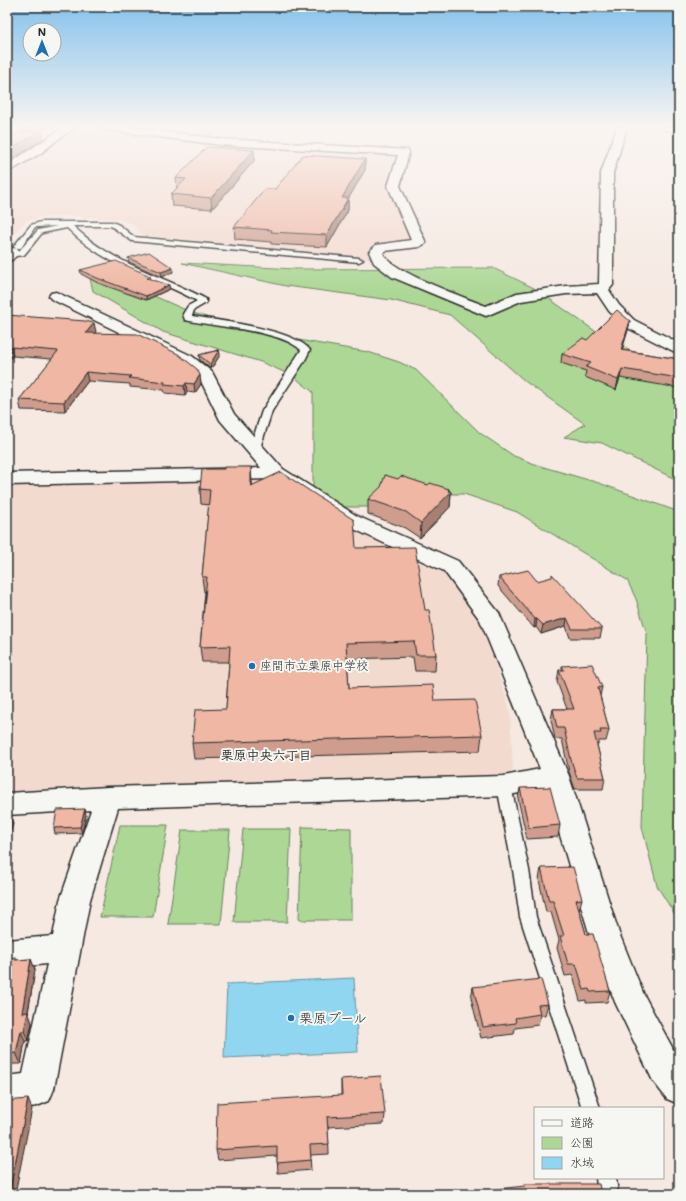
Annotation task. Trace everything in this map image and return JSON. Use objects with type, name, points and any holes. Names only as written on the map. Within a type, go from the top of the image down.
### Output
[{"type":"street","points":[[395,183],[394,186],[419,243],[381,248],[376,252],[379,260],[397,274],[486,312],[517,297],[566,290],[601,289],[606,285],[607,183]]},
{"type":"street","points":[[359,260],[379,260]]},
{"type":"street","points":[[601,289],[614,308],[629,323],[661,341],[679,349]]},
{"type":"street","points":[[56,296],[186,359],[206,375],[226,416],[276,473],[350,520],[451,566],[491,618],[556,776],[604,933],[628,995],[666,1069],[679,1087]]},
{"type":"street","points":[[7,479],[276,473]]},
{"type":"street","points":[[7,804],[108,798],[504,786],[556,776]]},
{"type":"street","points":[[7,1093],[37,1089],[76,900],[108,798]]},
{"type":"street","points":[[7,954],[65,949]]},
{"type":"lane","points":[[10,255],[33,226],[41,224],[112,224],[117,226],[132,239],[359,260]]},
{"type":"lane","points":[[10,255],[21,253],[40,231],[69,226],[86,243],[120,264],[171,284],[203,301],[186,314],[188,318],[259,331],[301,343],[306,350],[300,362],[267,411],[255,448]]},
{"type":"lane","points":[[504,786],[521,870],[528,917],[591,1107]]},
{"type":"lane","points":[[606,1179],[608,1194]]},
{"type":"shaded area","points":[[7,183],[392,183],[391,187],[395,203],[413,239],[408,242],[369,246],[374,257],[364,259],[142,235],[133,224],[117,219],[72,216],[38,218],[26,221],[13,234],[7,235]]},
{"type":"shaded area","name":"座間市立栗原中学校","points":[[273,479],[344,525],[445,571],[482,623],[510,710],[513,770],[506,777],[7,793],[7,485]]},
{"type":"green space","points":[[182,263],[295,269],[493,268],[534,288],[595,331],[679,377],[679,481],[602,443],[564,437],[585,424],[526,382],[450,315],[391,300],[286,286]]},
{"type":"green space","points":[[89,274],[129,285],[188,311],[246,331],[368,352],[399,362],[416,370],[480,433],[514,456],[540,466],[599,483],[679,512],[679,921],[657,886],[642,827],[647,634],[636,599],[627,580],[517,512],[464,494],[418,494],[394,507],[345,507],[313,494],[313,392],[293,376],[261,362],[163,332],[93,291]]},
{"type":"green space","points":[[120,825],[168,825],[153,917],[100,917]]},
{"type":"green space","points":[[302,827],[351,828],[351,920],[299,920]]},
{"type":"green space","points":[[243,829],[291,829],[287,922],[234,922]]},
{"type":"green space","points":[[182,830],[230,830],[221,924],[168,924]]},
{"type":"water","name":"栗原プール","points":[[354,978],[358,1052],[224,1058],[227,984]]},
{"type":"building","points":[[182,183],[224,183],[211,198],[171,194]]},
{"type":"building","points":[[280,183],[351,183],[342,198],[348,198],[327,235],[271,232],[272,230],[234,227],[265,189],[275,189]]},
{"type":"building","points":[[149,252],[173,268],[161,272],[128,258]]},
{"type":"building","points":[[116,261],[150,276],[147,278],[169,285],[146,296],[97,278],[80,270]]},
{"type":"building","points":[[617,310],[630,321],[621,350],[679,359],[679,378],[622,369],[618,380],[586,367],[591,363],[562,354],[583,338],[587,340]]},
{"type":"building","points":[[7,315],[94,323],[86,333],[137,334],[178,354],[197,369],[200,375],[194,384],[186,383],[184,386],[164,384],[165,382],[129,378],[131,376],[86,372],[64,402],[19,400],[58,351],[11,347],[7,351]]},
{"type":"building","points":[[219,350],[210,364],[199,355]]},
{"type":"building","points":[[224,467],[251,467],[251,486],[281,472],[354,520],[356,548],[415,547],[425,610],[429,610],[436,655],[416,655],[414,641],[346,643],[349,688],[433,685],[435,701],[475,700],[482,735],[192,743],[195,710],[226,709],[230,646],[200,647],[207,577],[202,577],[210,490],[200,489],[202,469],[224,469]]},
{"type":"building","points":[[385,475],[398,479],[401,476],[428,485],[430,483],[449,489],[448,491],[451,492],[421,523],[406,512],[368,499],[381,487]]},
{"type":"building","points":[[528,570],[537,581],[552,577],[552,574],[602,629],[572,629],[567,618],[543,625],[535,619],[499,577]]},
{"type":"building","points":[[592,664],[602,687],[598,688],[609,730],[600,730],[601,733],[594,733],[605,778],[577,778],[571,760],[564,728],[557,728],[553,709],[574,709],[559,670],[564,670],[562,666]]},
{"type":"building","points":[[550,787],[560,825],[529,828],[520,788]]},
{"type":"building","points":[[85,809],[80,827],[54,828],[57,810]]},
{"type":"building","points":[[573,867],[582,899],[576,900],[586,934],[593,934],[610,991],[590,992],[589,989],[584,990],[576,964],[568,964],[560,936],[564,936],[553,901],[549,901],[541,868]]},
{"type":"building","points":[[16,957],[15,960],[31,959],[22,1013],[28,1012],[24,1031],[21,1031],[16,1053],[8,1054],[7,1056],[7,958]]},
{"type":"building","points":[[541,979],[548,1004],[538,1005],[540,1014],[515,1018],[516,1023],[483,1027],[473,987]]},
{"type":"building","points":[[381,1076],[385,1114],[327,1117],[329,1144],[310,1145],[311,1160],[277,1163],[277,1146],[216,1150],[217,1103],[342,1095],[341,1079]]},
{"type":"building","points":[[28,1099],[9,1194],[7,1194],[7,1101]]},
{"type":"building","points":[[524,1184],[599,1184],[601,1194],[450,1194],[525,1186]]},
{"type":"place","name":"座間市立栗原中学校","points":[[252,666]]},
{"type":"place","name":"栗原プール","points":[[291,1018]]},
{"type":"district","name":"栗原中央六丁目","points":[[266,755]]}]
